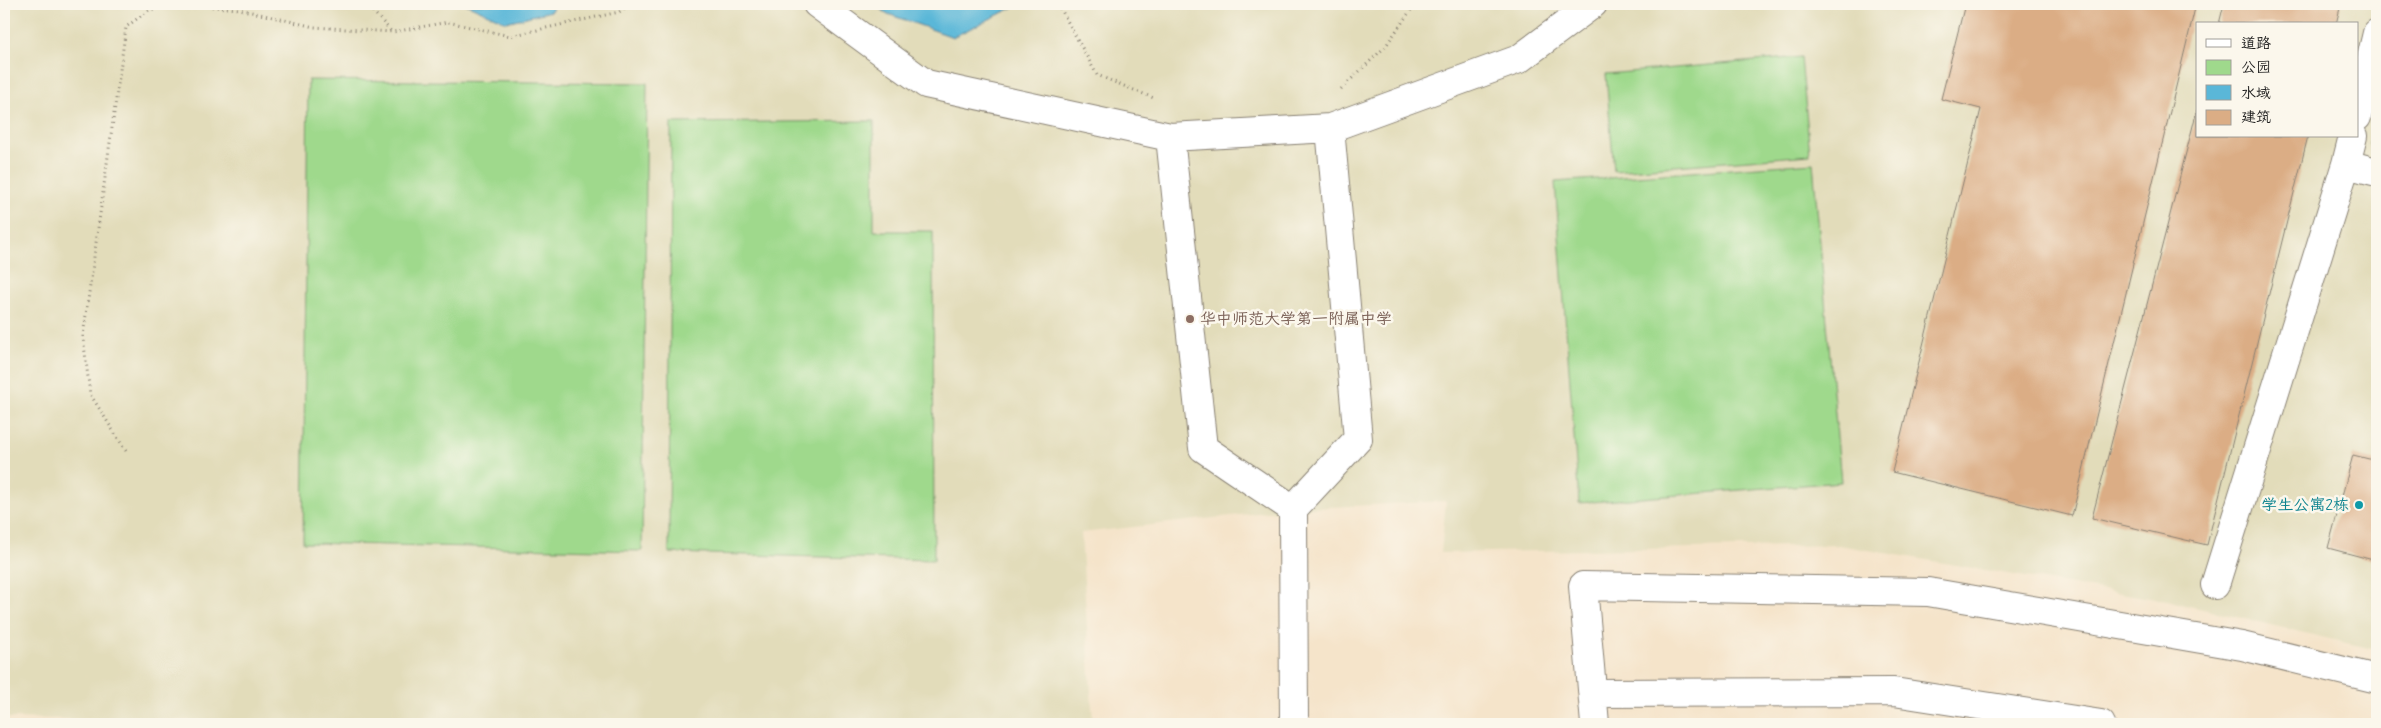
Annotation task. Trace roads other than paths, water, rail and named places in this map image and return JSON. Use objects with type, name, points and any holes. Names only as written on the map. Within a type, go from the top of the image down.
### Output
[{"type":"street","points":[[817,4],[926,84],[1170,136],[1330,128],[1519,58],[1593,4]]},
{"type":"street","points":[[2358,113],[2377,33]]},
{"type":"street","points":[[1294,724],[1293,509],[1358,438],[1330,128]]},
{"type":"street","points":[[1170,136],[1203,448],[1293,509]]},
{"type":"street","points":[[2215,584],[2352,138]]},
{"type":"street","points":[[2346,164],[2377,172]]},
{"type":"street","points":[[1595,724],[1583,586],[1928,592],[2242,646],[2377,679]]},
{"type":"street","points":[[1593,693],[1894,692],[2101,724]]},
{"type":"water","points":[[466,4],[554,4],[551,11],[506,22]]},
{"type":"water","points":[[872,4],[1020,4],[953,37],[888,14]]},
{"type":"place","name":"华中师范大学第一附属中学","points":[[1190,319]]},
{"type":"place","name":"学生公寓2栋","points":[[2359,505]]}]
